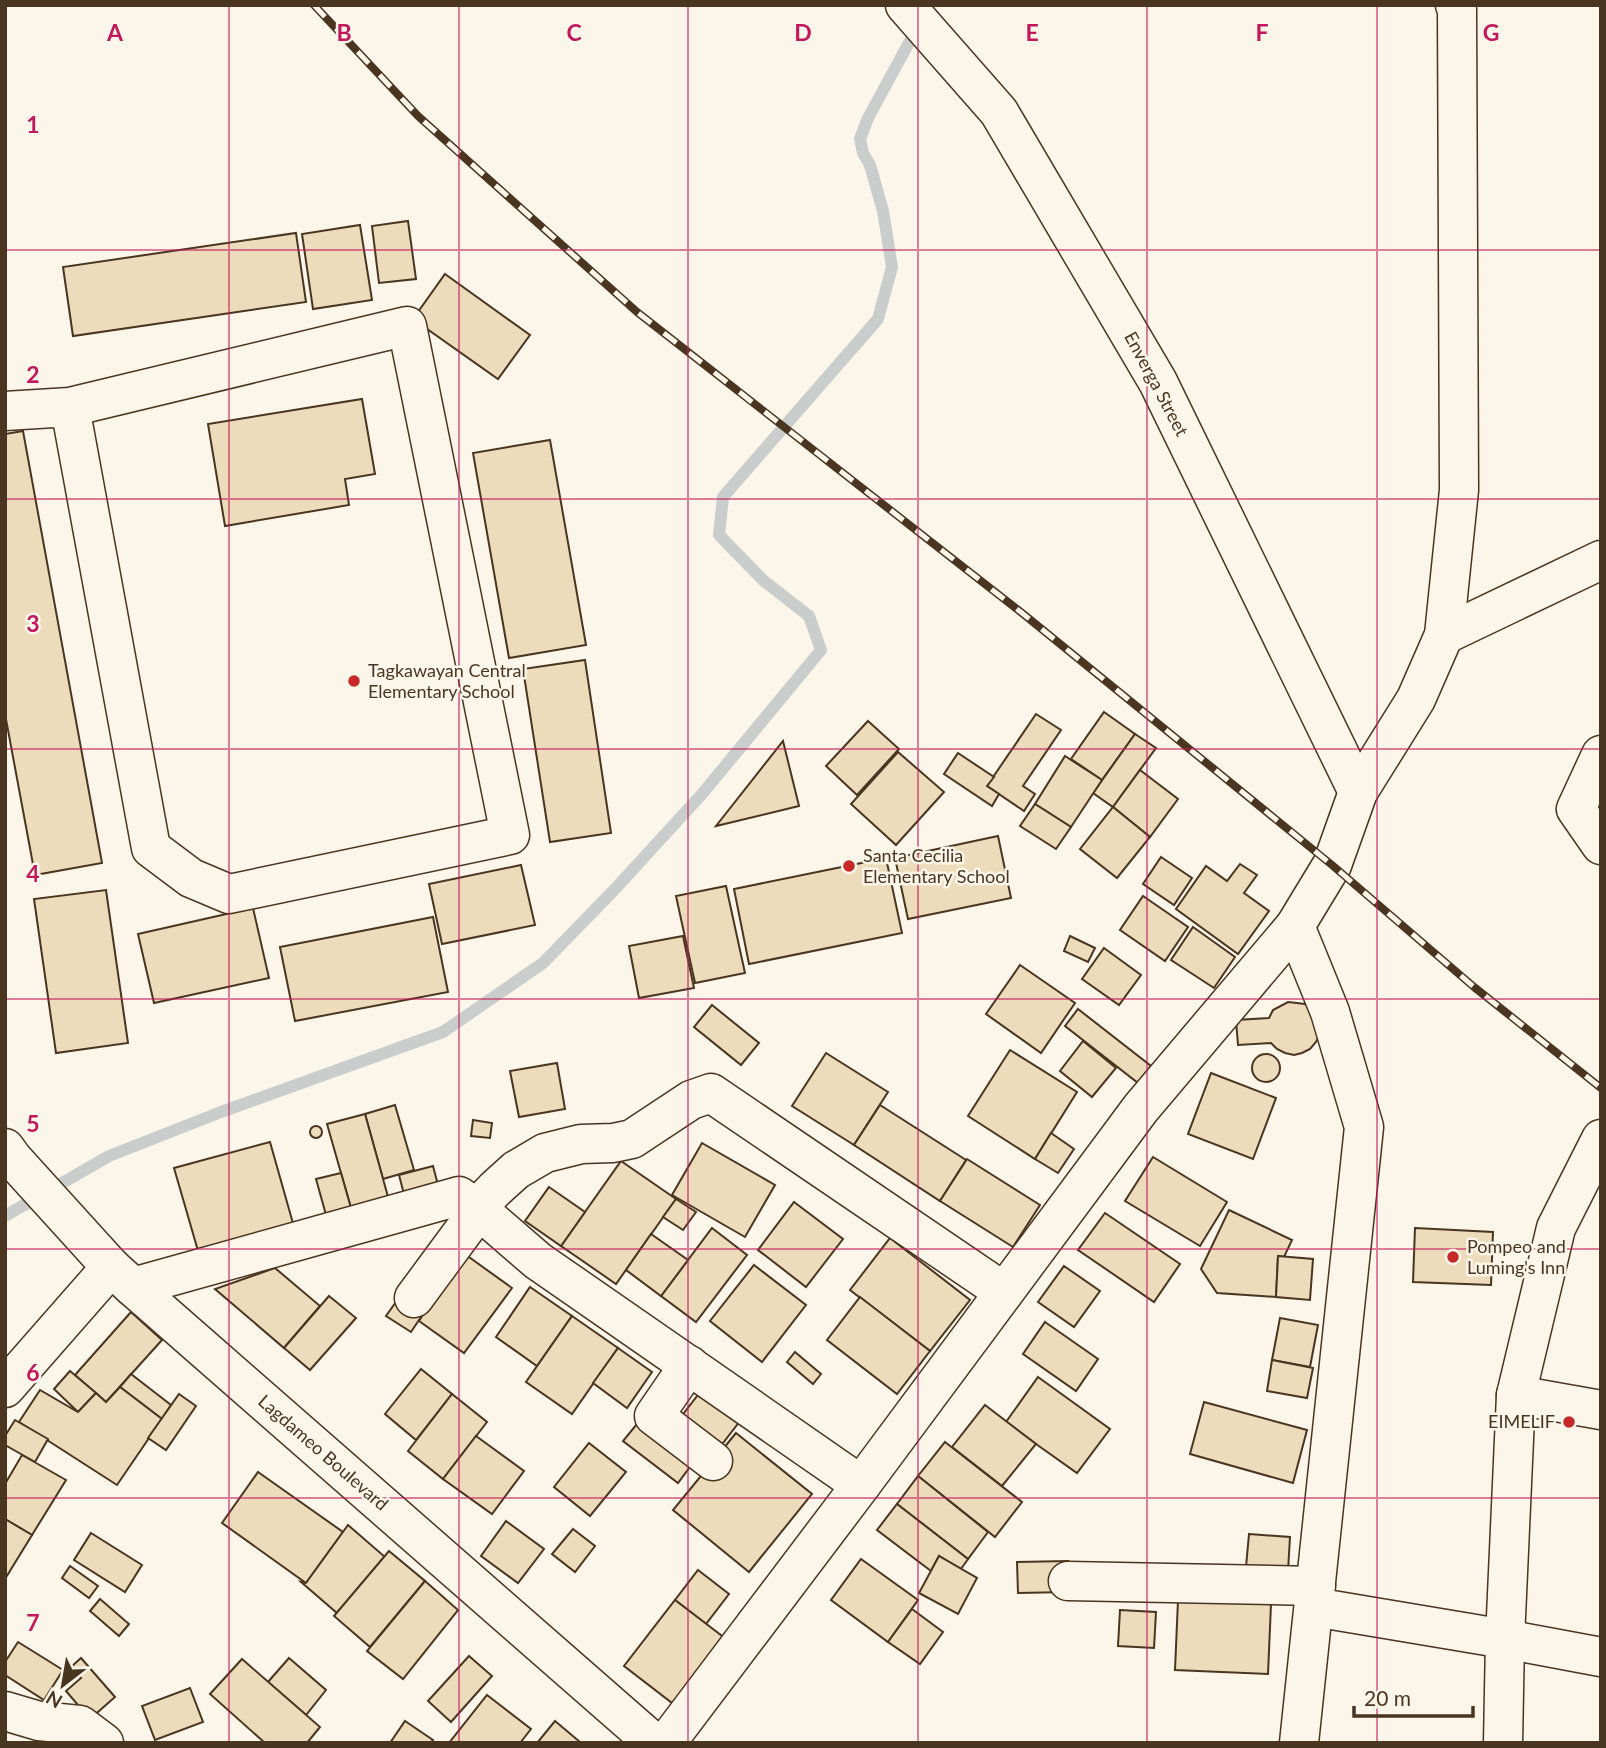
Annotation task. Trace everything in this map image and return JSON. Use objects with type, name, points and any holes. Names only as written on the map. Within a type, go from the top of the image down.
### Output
[{"type":"street","name":"Enverga Street","points":[[905,5],[999,112],[1158,382],[1358,792]]},
{"type":"street","points":[[666,1743],[1140,1108],[1295,926],[1332,865],[1358,792],[1416,699],[1444,635],[1459,489],[1455,5]]},
{"type":"street","points":[[5,411],[70,407],[407,326],[510,835],[229,894],[191,878],[151,848],[70,407]]},
{"type":"street","points":[[1444,635],[1600,562]]},
{"type":"street","points":[[1601,755],[1576,809],[1601,845]]},
{"type":"street","points":[[1295,926],[1330,1012],[1364,1127],[1299,1743]]},
{"type":"street","points":[[414,1298],[477,1209],[516,1170],[545,1153],[581,1144],[613,1143],[632,1139],[691,1100],[711,1093],[1004,1292]]},
{"type":"street","points":[[1503,1743],[1516,1395],[1556,1228],[1601,1139]]},
{"type":"street","name":"Lagdameo Boulevard","points":[[9,1154],[111,1265],[654,1743]]},
{"type":"street","points":[[5,1388],[111,1265],[459,1196],[538,1261],[861,1485]]},
{"type":"street","points":[[689,1365],[654,1416],[713,1461]]},
{"type":"street","points":[[1516,1395],[1601,1410]]},
{"type":"street","points":[[1068,1581],[1315,1597],[1601,1657]]},
{"type":"street","points":[[5,1711],[39,1721],[80,1725],[104,1743]]},
{"type":"building","points":[[408,221],[416,279],[379,283],[372,226]]},
{"type":"building","points":[[360,225],[372,300],[313,309],[302,234]]},
{"type":"building","points":[[296,233],[306,302],[73,336],[63,267]]},
{"type":"building","points":[[445,274],[530,335],[498,379],[413,319]]},
{"type":"building","points":[[362,399],[375,474],[345,479],[349,505],[225,526],[208,424]]},
{"type":"building","points":[[23,431],[102,863],[35,875],[5,714],[5,434]]},
{"type":"building","points":[[550,440],[586,645],[509,658],[473,453]]},
{"type":"building","points":[[585,660],[611,833],[550,842],[523,669]]},
{"type":"building","points":[[1104,712],[1135,734],[1102,780],[1071,759]]},
{"type":"building","points":[[1036,714],[1061,730],[1023,786],[1035,794],[1024,811],[987,786]]},
{"type":"building","points":[[868,721],[899,749],[857,795],[826,766]]},
{"type":"building","points":[[1135,734],[1156,748],[1113,807],[1093,793]]},
{"type":"building","points":[[783,741],[799,806],[716,826]]},
{"type":"building","points":[[898,752],[944,792],[896,845],[851,804]]},
{"type":"building","points":[[958,753],[994,777],[987,786],[999,794],[992,806],[944,774]]},
{"type":"building","points":[[1065,756],[1102,780],[1071,827],[1035,804]]},
{"type":"building","points":[[1140,770],[1178,799],[1150,837],[1113,807]]},
{"type":"building","points":[[1035,804],[1071,827],[1056,849],[1020,826]]},
{"type":"building","points":[[1113,807],[1150,837],[1117,878],[1080,849]]},
{"type":"building","points":[[998,836],[1011,898],[908,919],[895,858]]},
{"type":"building","points":[[1161,857],[1192,878],[1174,905],[1143,884]]},
{"type":"building","points":[[886,858],[902,933],[749,964],[734,889]]},
{"type":"building","points":[[1240,864],[1257,875],[1244,893],[1269,911],[1238,954],[1176,909],[1206,866],[1227,881]]},
{"type":"building","points":[[521,865],[535,925],[442,944],[429,884]]},
{"type":"building","points":[[726,886],[745,973],[695,983],[676,896]]},
{"type":"building","points":[[106,890],[128,1043],[56,1053],[34,899]]},
{"type":"building","points":[[1143,896],[1188,927],[1165,961],[1120,930]]},
{"type":"building","points":[[253,908],[269,978],[154,1003],[138,934]]},
{"type":"building","points":[[433,917],[448,992],[295,1021],[280,947]]},
{"type":"building","points":[[1193,927],[1235,957],[1214,988],[1171,960]]},
{"type":"building","points":[[683,936],[694,988],[639,998],[629,946]]},
{"type":"building","points":[[1070,936],[1095,948],[1088,962],[1064,951]]},
{"type":"building","points":[[1104,948],[1141,975],[1119,1005],[1082,979]]},
{"type":"building","points":[[1020,965],[1075,1003],[1041,1053],[986,1014]]},
{"type":"building","points":[[1288,1002],[1305,1004],[1312,1010],[1320,1034],[1310,1049],[1294,1055],[1277,1049],[1271,1043],[1238,1045],[1236,1020],[1269,1018],[1273,1010]]},
{"type":"building","points":[[712,1005],[759,1043],[741,1065],[694,1027]]},
{"type":"building","points":[[1078,1009],[1151,1066],[1138,1083],[1065,1026]]},
{"type":"building","points":[[1083,1041],[1116,1068],[1092,1097],[1060,1071]]},
{"type":"building","points":[[1010,1050],[1077,1092],[1035,1159],[968,1116]]},
{"type":"building","points":[[826,1053],[888,1092],[854,1145],[792,1106]]},
{"type":"building","points":[[1266,1054],[1276,1058],[1280,1068],[1276,1078],[1266,1082],[1256,1078],[1252,1068],[1256,1058]]},
{"type":"building","points":[[557,1063],[565,1109],[519,1117],[510,1071]]},
{"type":"building","points":[[1211,1073],[1276,1098],[1253,1159],[1188,1134]]},
{"type":"building","points":[[395,1105],[414,1170],[383,1179],[365,1114]]},
{"type":"building","points":[[880,1105],[966,1160],[940,1201],[854,1145]]},
{"type":"building","points":[[365,1114],[390,1204],[353,1215],[327,1124]]},
{"type":"building","points":[[473,1120],[492,1123],[490,1138],[471,1136]]},
{"type":"building","points":[[316,1126],[322,1132],[316,1138],[310,1132]]},
{"type":"building","points":[[1051,1133],[1074,1149],[1058,1173],[1035,1159]]},
{"type":"building","points":[[270,1142],[298,1241],[203,1268],[174,1168]]},
{"type":"building","points":[[702,1143],[775,1185],[745,1237],[672,1195]]},
{"type":"building","points":[[1153,1157],[1227,1202],[1200,1246],[1125,1201]]},
{"type":"building","points":[[967,1159],[1040,1205],[1013,1247],[940,1201]]},
{"type":"building","points":[[621,1161],[676,1199],[616,1284],[561,1246]]},
{"type":"building","points":[[433,1166],[439,1189],[405,1198],[399,1175]]},
{"type":"building","points":[[341,1173],[353,1215],[328,1222],[316,1179]]},
{"type":"building","points":[[549,1187],[585,1212],[561,1246],[525,1221]]},
{"type":"building","points":[[676,1199],[696,1212],[683,1230],[663,1217]]},
{"type":"building","points":[[794,1202],[843,1239],[806,1287],[758,1250]]},
{"type":"building","points":[[1229,1210],[1292,1240],[1284,1257],[1278,1256],[1276,1297],[1217,1293],[1201,1269]]},
{"type":"building","points":[[1105,1213],[1180,1264],[1154,1302],[1078,1250]]},
{"type":"building","points":[[712,1228],[747,1255],[696,1322],[661,1296]]},
{"type":"building","name":"Pompeo and Luming's Inn","points":[[1415,1228],[1493,1232],[1491,1285],[1413,1282]]},
{"type":"building","points":[[651,1234],[688,1260],[661,1296],[626,1270]]},
{"type":"building","points":[[890,1238],[970,1300],[930,1351],[850,1290]]},
{"type":"building","points":[[462,1252],[512,1288],[464,1353],[419,1321]]},
{"type":"building","points":[[1278,1256],[1313,1259],[1310,1300],[1276,1297]]},
{"type":"building","points":[[754,1265],[806,1305],[762,1362],[710,1321]]},
{"type":"building","points":[[1064,1266],[1100,1291],[1074,1327],[1038,1302]]},
{"type":"building","points":[[275,1268],[320,1306],[284,1348],[215,1289]]},
{"type":"building","points":[[530,1287],[572,1316],[537,1366],[496,1337]]},
{"type":"building","points":[[403,1292],[427,1308],[411,1332],[386,1316]]},
{"type":"building","points":[[329,1296],[356,1318],[310,1370],[284,1348]]},
{"type":"building","points":[[860,1297],[930,1351],[897,1394],[827,1340]]},
{"type":"building","points":[[131,1312],[162,1340],[106,1402],[75,1375]]},
{"type":"building","points":[[572,1316],[618,1348],[572,1414],[526,1382]]},
{"type":"building","points":[[1280,1318],[1318,1325],[1310,1367],[1272,1360]]},
{"type":"building","points":[[1045,1322],[1098,1359],[1076,1391],[1023,1354]]},
{"type":"building","points":[[618,1348],[652,1372],[627,1408],[593,1383]]},
{"type":"building","points":[[795,1352],[821,1374],[813,1384],[787,1362]]},
{"type":"building","points":[[1272,1360],[1313,1368],[1307,1398],[1267,1391]]},
{"type":"building","points":[[421,1369],[452,1394],[416,1440],[385,1414]]},
{"type":"building","points":[[70,1371],[96,1393],[78,1412],[54,1389]]},
{"type":"building","points":[[131,1374],[171,1405],[162,1419],[120,1387]]},
{"type":"building","points":[[1038,1377],[1110,1429],[1077,1473],[1006,1422]]},
{"type":"building","points":[[120,1387],[162,1419],[117,1485],[19,1422],[40,1390],[78,1412],[96,1393],[106,1402]]},
{"type":"building","points":[[701,1391],[740,1421],[716,1452],[677,1422]]},
{"type":"building","points":[[179,1394],[196,1406],[166,1450],[148,1438]]},
{"type":"building","points":[[452,1394],[487,1422],[443,1479],[408,1451]]},
{"type":"building","points":[[1204,1402],[1307,1430],[1293,1483],[1190,1454]]},
{"type":"building","points":[[985,1405],[1036,1444],[1002,1486],[952,1447]]},
{"type":"building","points":[[641,1419],[695,1460],[678,1483],[623,1441]]},
{"type":"building","points":[[15,1420],[48,1439],[35,1462],[5,1445],[5,1436]]},
{"type":"building","points":[[736,1433],[812,1494],[749,1572],[673,1510]]},
{"type":"building","points":[[476,1436],[524,1471],[492,1514],[443,1479]]},
{"type":"building","points":[[945,1442],[1022,1502],[995,1537],[918,1476]]},
{"type":"building","points":[[589,1443],[626,1472],[590,1516],[554,1487]]},
{"type":"building","points":[[22,1455],[66,1480],[32,1535],[5,1519],[5,1484]]},
{"type":"building","points":[[258,1472],[343,1532],[306,1583],[222,1523]]},
{"type":"building","points":[[918,1476],[988,1532],[968,1559],[897,1504]]},
{"type":"building","points":[[897,1504],[968,1559],[961,1569],[939,1556],[931,1571],[877,1530]]},
{"type":"building","points":[[5,1519],[32,1535],[5,1579]]},
{"type":"building","points":[[506,1521],[544,1549],[518,1583],[481,1556]]},
{"type":"building","points":[[348,1525],[385,1557],[337,1613],[301,1582],[306,1583]]},
{"type":"building","points":[[573,1529],[595,1546],[575,1572],[552,1554]]},
{"type":"building","points":[[91,1533],[142,1565],[125,1592],[74,1560]]},
{"type":"building","points":[[1249,1534],[1290,1537],[1288,1571],[1246,1567]]},
{"type":"building","points":[[389,1551],[425,1581],[370,1647],[334,1616]]},
{"type":"building","points":[[939,1556],[977,1578],[958,1614],[919,1593]]},
{"type":"building","points":[[861,1559],[918,1600],[888,1642],[831,1600]]},
{"type":"building","points":[[1068,1561],[1068,1592],[1018,1593],[1017,1562]]},
{"type":"building","points":[[70,1566],[98,1586],[89,1598],[62,1578]]},
{"type":"building","points":[[698,1570],[729,1594],[706,1624],[675,1600]]},
{"type":"building","points":[[425,1581],[458,1610],[403,1679],[367,1651]]},
{"type":"building","points":[[100,1599],[129,1624],[119,1636],[90,1611]]},
{"type":"building","points":[[675,1600],[726,1639],[676,1706],[624,1666]]},
{"type":"building","points":[[1178,1600],[1271,1604],[1268,1674],[1175,1670]]},
{"type":"building","points":[[912,1609],[943,1632],[920,1664],[888,1642]]},
{"type":"building","points":[[1120,1610],[1156,1612],[1154,1648],[1118,1646]]},
{"type":"building","points":[[18,1642],[63,1670],[44,1700],[5,1675],[5,1662]]},
{"type":"building","points":[[469,1656],[492,1676],[451,1722],[428,1701]]},
{"type":"building","points":[[81,1658],[115,1697],[90,1719],[66,1691],[81,1678],[71,1667]]},
{"type":"building","points":[[289,1658],[326,1690],[306,1715],[268,1682]]},
{"type":"building","points":[[242,1659],[320,1727],[307,1743],[265,1743],[210,1694]]},
{"type":"building","points":[[190,1688],[203,1722],[155,1740],[142,1706]]},
{"type":"building","points":[[487,1695],[531,1729],[520,1743],[449,1743]]},
{"type":"building","points":[[405,1721],[433,1740],[431,1743],[390,1743]]},
{"type":"building","points":[[555,1721],[580,1742],[537,1743]]},
{"type":"waterway","points":[[5,1216],[109,1156],[221,1112],[443,1032],[543,963],[702,794],[821,650],[809,616],[764,581],[719,535],[723,497],[878,319],[892,267],[883,211],[860,139],[868,118],[917,28]]},
{"type":"railway","points":[[314,5],[418,116],[637,312],[1022,613],[1332,865],[1474,987],[1601,1088]]},
{"type":"place","name":"Tagkawayan Central Elementary School","points":[[354,681]]},
{"type":"place","name":"Santa Cecilia Elementary School","points":[[849,866]]},
{"type":"place","name":"Pompeo and Luming's Inn","points":[[1453,1257]]},
{"type":"place","name":"EIMELIF","points":[[1569,1422]]}]
